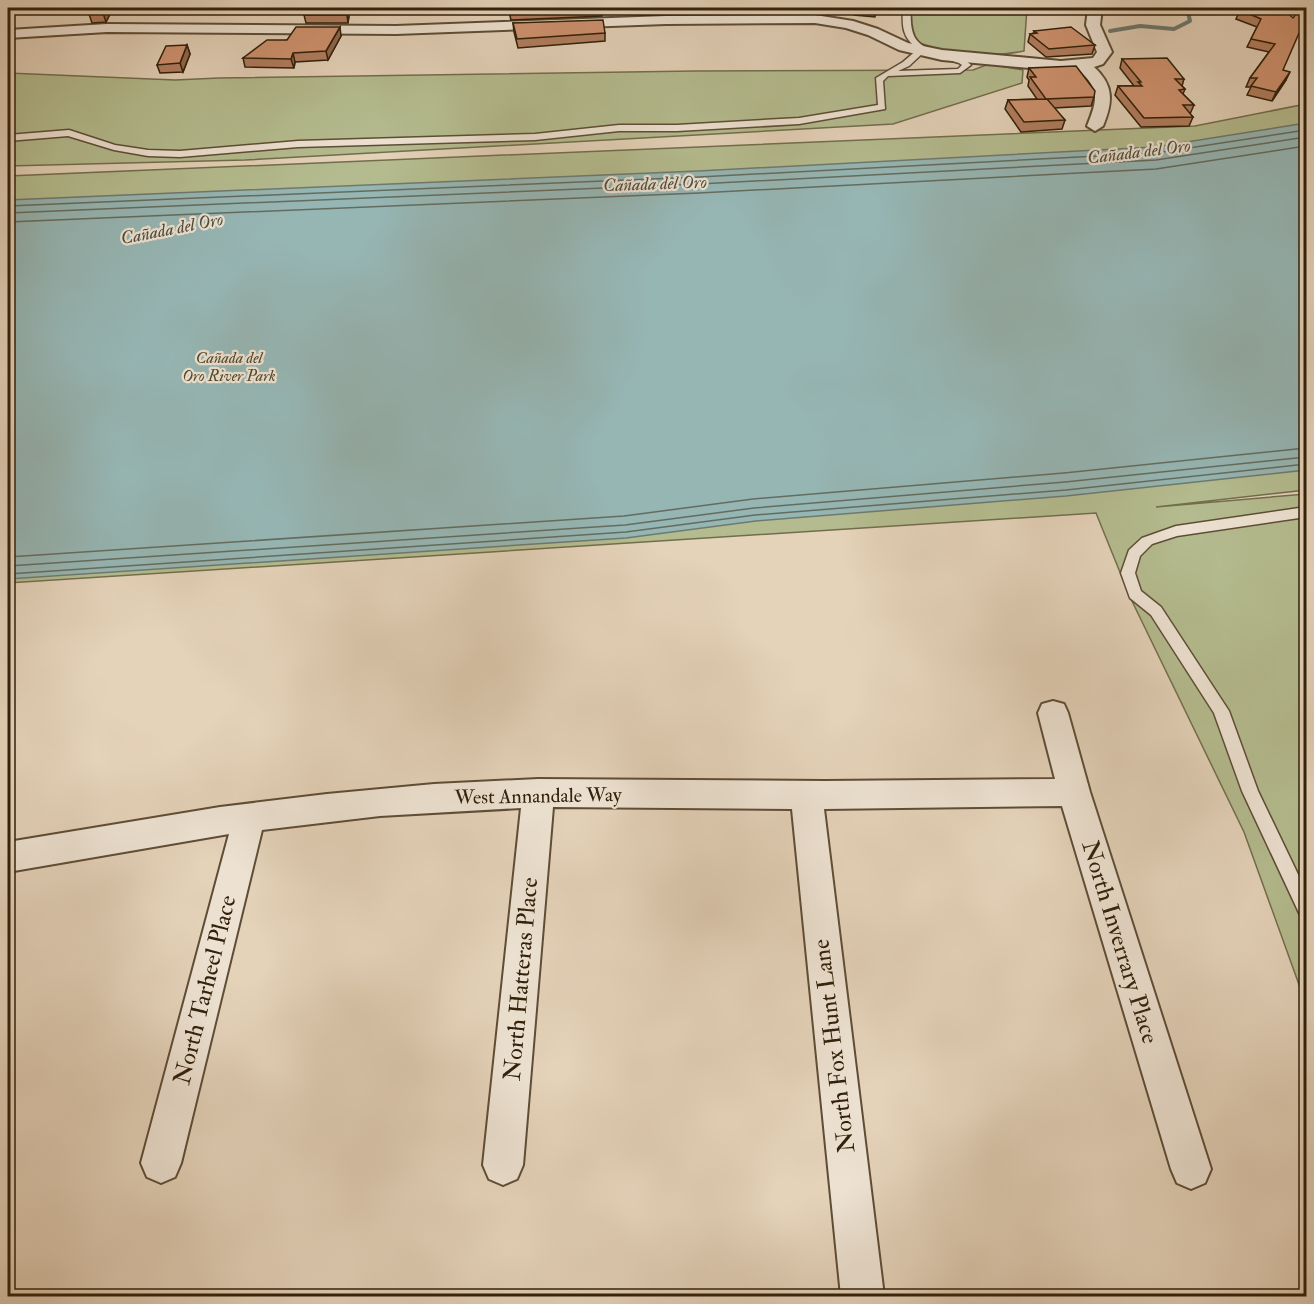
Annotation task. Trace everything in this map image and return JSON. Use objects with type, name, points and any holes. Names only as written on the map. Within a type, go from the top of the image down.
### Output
[{"type":"street","points":[[8,34],[23,31],[107,28],[396,30],[781,13],[848,24],[873,32],[904,47],[942,55],[1021,64],[1083,65],[1098,61],[1105,52],[1093,25],[1095,8]]},
{"type":"street","points":[[23,31],[30,16]]},
{"type":"street","points":[[1083,65],[1097,76],[1102,90],[1104,106],[1095,126]]},
{"type":"street","name":"North Inverrary Place","points":[[1053,713],[1074,792],[1191,1170]]},
{"type":"street","name":"West Annandale Way","points":[[8,857],[92,841],[249,818],[432,798],[538,793],[806,795],[1074,792]]},
{"type":"street","name":"North Hatteras Place","points":[[503,1166],[538,793]]},
{"type":"street","name":"North Fox Hunt Lane","points":[[806,795],[863,1296]]},
{"type":"street","name":"North Tarheel Place","points":[[161,1163],[249,818]]},
{"type":"lane","points":[[8,138],[69,133],[114,147],[148,153],[180,154],[298,144],[535,137],[619,128],[677,128],[799,121],[882,107],[879,80],[906,64],[922,50],[906,30],[907,8]]},
{"type":"lane","points":[[886,74],[960,71],[967,65],[962,61],[942,55]]},
{"type":"lane","points":[[1306,512],[1167,534],[1147,541],[1134,554],[1128,573],[1135,594],[1156,610],[1221,711],[1250,791],[1306,909]]},
{"type":"green space","points":[[903,8],[1027,8],[1024,51],[995,55],[967,54],[913,41],[904,25]]},
{"type":"green space","points":[[989,64],[1023,70],[1022,83],[893,124],[245,160],[8,166],[8,73],[175,80],[695,71],[973,70]]},
{"type":"green space","name":"Cañada del Oro River Park","points":[[1306,104],[1306,490],[1156,507],[1306,494],[1306,1004],[1244,832],[1130,597],[1096,513],[8,583],[8,176],[1195,126]]},
{"type":"water","name":"Cañada del Oro River Park","points":[[1306,123],[1306,470],[1066,496],[756,521],[626,538],[8,579],[8,200],[698,171],[1155,147]]},
{"type":"building","points":[[89,8],[106,8],[103,13],[89,14]]},
{"type":"building","points":[[308,8],[348,8],[347,15],[304,15]]},
{"type":"building","points":[[509,8],[602,8],[510,11]]},
{"type":"building","points":[[1282,8],[1293,18],[1301,8],[1306,11],[1306,17],[1283,70],[1290,72],[1276,92],[1251,86],[1257,78],[1250,78],[1275,44],[1251,39],[1261,19],[1240,10]]},
{"type":"building","points":[[603,20],[605,33],[517,39],[513,23]]},
{"type":"building","points":[[296,27],[340,27],[326,51],[293,53],[291,59],[243,58],[267,40],[287,40]]},
{"type":"building","points":[[1071,27],[1095,45],[1049,49],[1030,34],[1037,33],[1034,31]]},
{"type":"building","points":[[187,45],[180,63],[157,65],[166,46]]},
{"type":"building","points":[[1167,58],[1184,79],[1175,79],[1185,89],[1179,90],[1194,105],[1183,105],[1193,117],[1144,118],[1118,86],[1142,86],[1122,59]]},
{"type":"building","points":[[1076,66],[1095,91],[1094,97],[1047,99],[1065,120],[1024,122],[1008,100],[1046,99],[1030,77],[1036,77],[1029,68]]},
{"type":"waterway","points":[[1110,31],[1140,26],[1174,29],[1190,21],[1187,8]]},
{"type":"water label","name":"Cañada del Oro","points":[[1139,152]]},
{"type":"water label","name":"Cañada del Oro","points":[[655,184]]},
{"type":"water label","name":"Cañada del Oro","points":[[172,229]]}]
